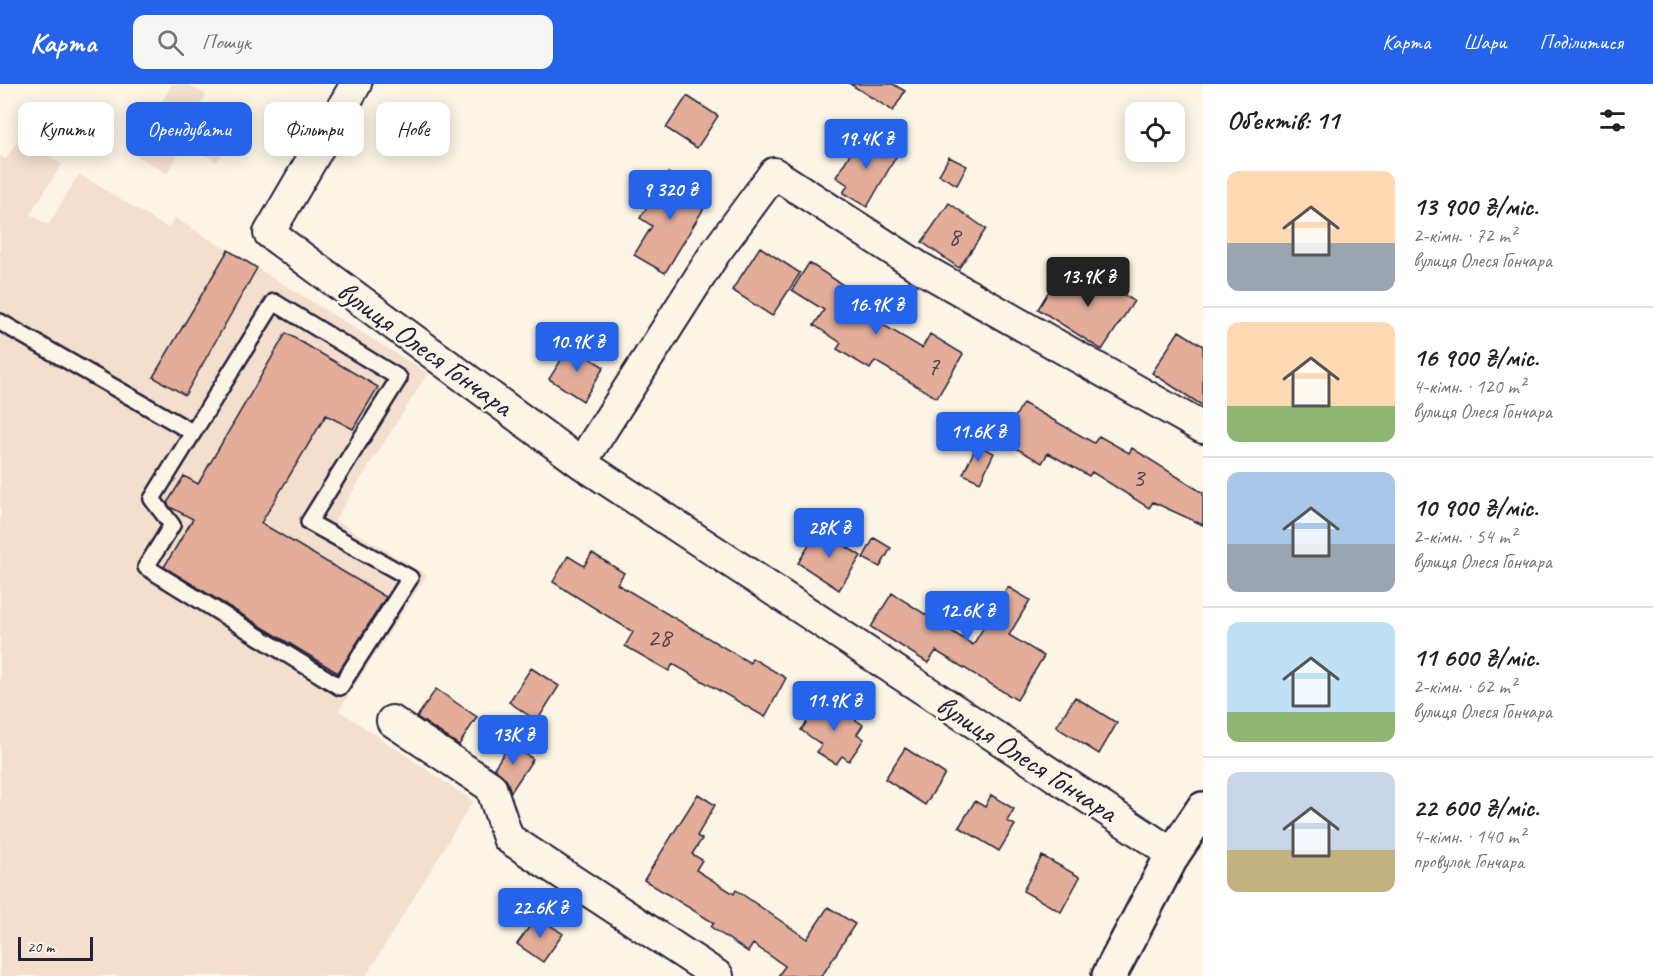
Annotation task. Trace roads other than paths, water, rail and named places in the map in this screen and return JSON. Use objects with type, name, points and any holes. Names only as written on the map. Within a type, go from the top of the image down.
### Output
[{"type":"street","name":"вулиця Олеся Гончара","points":[[356,84],[269,233],[581,463],[1173,855]]},
{"type":"street","points":[[581,463],[715,253],[774,173],[919,267],[1203,428]]},
{"type":"street","points":[[392,721],[491,787],[508,838],[718,976]]},
{"type":"street","points":[[1109,976],[1173,855],[1203,809]]},
{"type":"lane","points":[[274,302],[399,378],[309,522],[410,578],[340,687],[146,567],[172,525],[152,499],[192,432],[274,302]]},
{"type":"lane","points":[[0,322],[192,432]]}]
